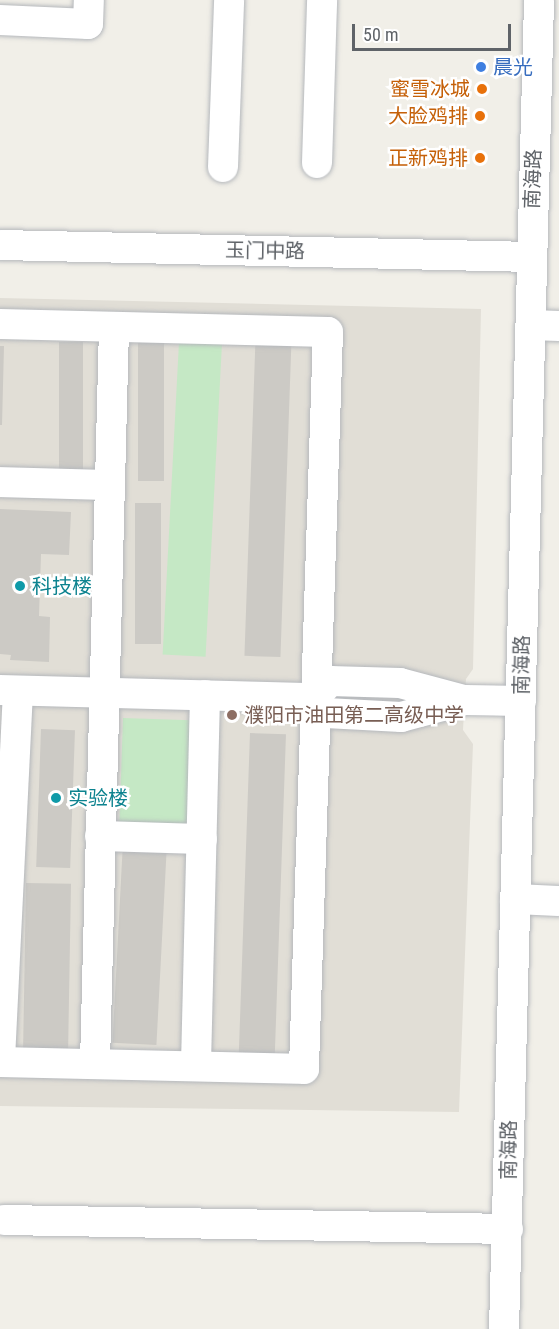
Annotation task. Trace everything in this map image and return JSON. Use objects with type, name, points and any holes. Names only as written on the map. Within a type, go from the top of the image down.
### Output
[{"type":"street","points":[[0,20],[88,24],[89,0]]},
{"type":"street","points":[[223,167],[229,0]]},
{"type":"street","points":[[317,163],[322,0]]},
{"type":"street","name":"南海路","points":[[504,1329],[521,701],[545,326],[531,257],[539,0]]},
{"type":"street","name":"玉门中路","points":[[0,245],[531,257]]},
{"type":"street","points":[[0,324],[328,332],[304,1069],[196,1064],[0,1060],[9,690],[315,698]]},
{"type":"street","points":[[95,1063],[114,327]]},
{"type":"street","points":[[0,482],[110,486]]},
{"type":"street","points":[[196,1064],[205,695]]},
{"type":"street","points":[[315,698],[326,713],[401,717],[465,700],[521,701]]},
{"type":"street","points":[[100,836],[202,839]]},
{"type":"street","points":[[515,899],[559,901]]},
{"type":"street","points":[[4,1220],[507,1229]]},
{"type":"shaded area","name":"濮阳市油田第二高级中学","points":[[0,298],[481,309],[473,669],[466,679],[463,730],[473,744],[459,1112],[0,1106]]},
{"type":"green space","points":[[179,342],[222,344],[206,657],[163,655]]},
{"type":"green space","points":[[123,718],[191,720],[187,830],[119,828]]},
{"type":"building","points":[[256,325],[292,326],[280,657],[244,656]]},
{"type":"building","points":[[138,340],[164,340],[164,481],[138,481]]},
{"type":"building","points":[[59,342],[83,342],[83,479],[59,479]]},
{"type":"building","points":[[0,346],[4,346],[2,425],[0,425]]},
{"type":"building","points":[[135,503],[161,503],[161,644],[135,644]]},
{"type":"building","name":"科技楼","points":[[0,509],[71,512],[69,555],[41,554],[39,616],[50,617],[49,662],[10,660],[11,655],[0,654]]},
{"type":"building","name":"实验楼","points":[[41,729],[75,730],[70,868],[36,867]]},
{"type":"building","points":[[250,733],[286,734],[274,1065],[238,1064]]},
{"type":"building","points":[[123,842],[167,844],[156,1045],[112,1043]]},
{"type":"building","points":[[26,883],[71,884],[68,1053],[23,1052]]},
{"type":"place","name":"晨光","points":[[481,67]]},
{"type":"place","name":"蜜雪冰城","points":[[482,89]]},
{"type":"place","name":"大脸鸡排","points":[[480,116]]},
{"type":"place","name":"正新鸡排","points":[[480,158]]},
{"type":"place","name":"科技楼","points":[[20,586]]},
{"type":"place","name":"濮阳市油田第二高级中学","points":[[232,715]]},
{"type":"place","name":"实验楼","points":[[56,798]]}]
